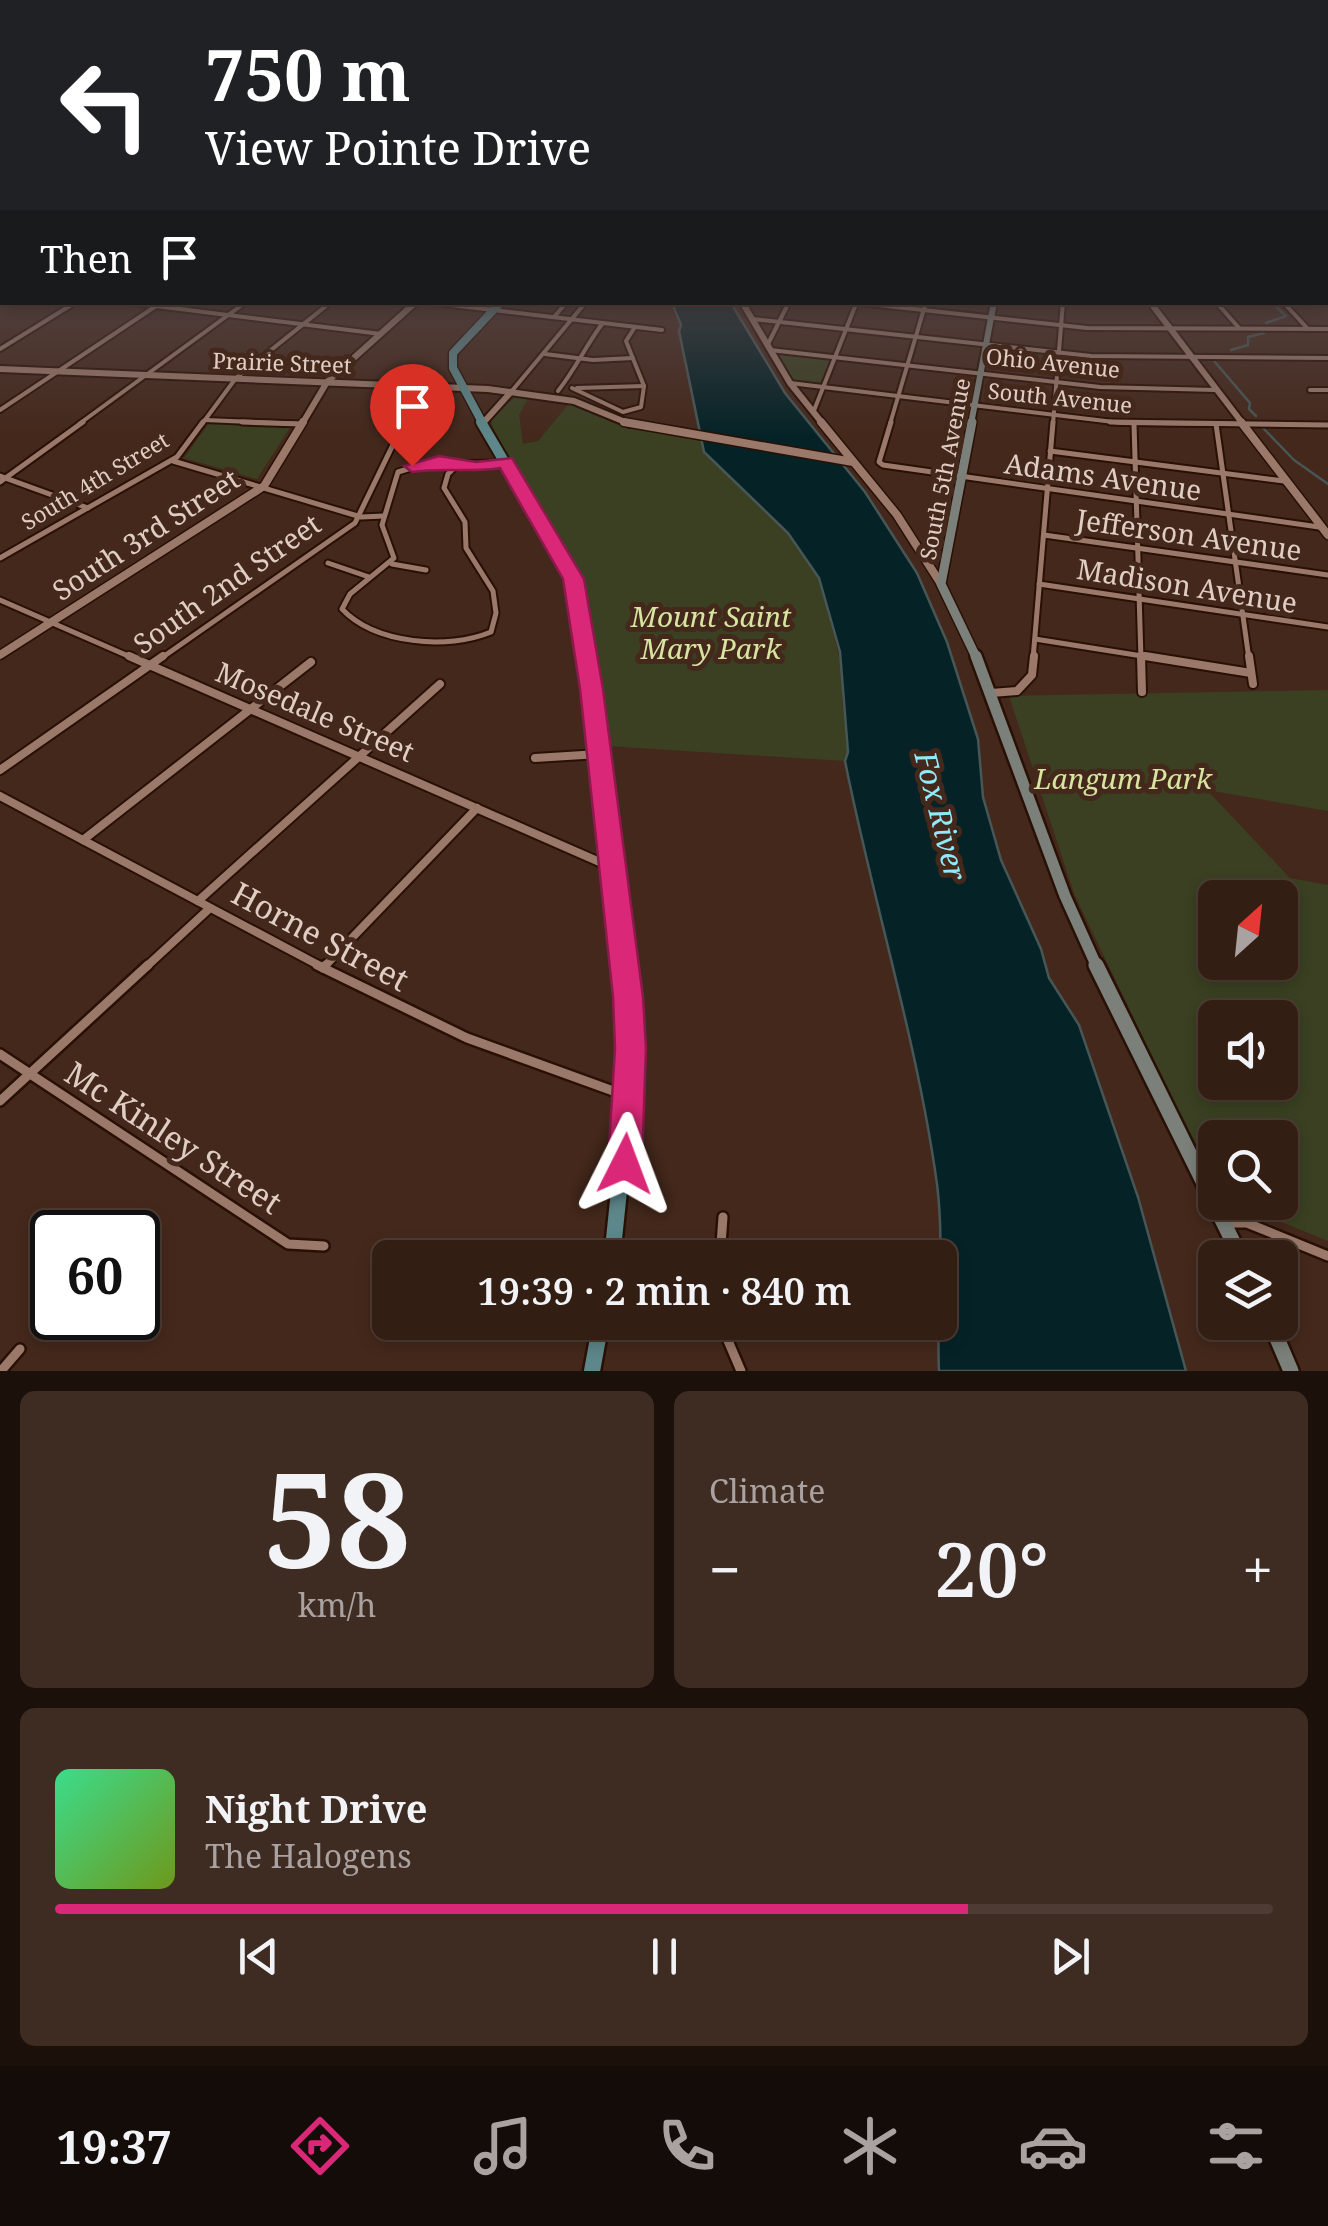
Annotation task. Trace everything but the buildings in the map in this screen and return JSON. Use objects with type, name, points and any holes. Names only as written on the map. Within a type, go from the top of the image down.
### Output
[{"type":"main road","points":[[496,308],[453,352],[451,361],[574,579],[600,754],[628,997],[624,1186],[615,1240]]},
{"type":"main road","name":"South 5th Avenue","points":[[940,584],[993,308]]},
{"type":"main road","points":[[940,584],[971,642],[992,693],[1065,896],[1126,1032],[1232,1240]]},
{"type":"main road","points":[[592,1371],[597,1340]]},
{"type":"main road","points":[[1278,1340],[1292,1371]]},
{"type":"street","points":[[0,349],[66,308]]},
{"type":"street","points":[[0,410],[152,308]]},
{"type":"street","points":[[183,308],[380,334]]},
{"type":"street","points":[[2,478],[238,308]]},
{"type":"street","name":"South 4th Street","points":[[0,558],[172,461],[236,378],[324,308]]},
{"type":"street","name":"South 3rd Street","points":[[0,655],[261,488],[327,382],[409,308]]},
{"type":"street","points":[[471,308],[662,330]]},
{"type":"street","points":[[554,318],[562,308]]},
{"type":"street","points":[[483,423],[581,308]]},
{"type":"street","points":[[746,308],[790,384],[897,515],[940,584]]},
{"type":"street","points":[[768,348],[786,308]]},
{"type":"street","points":[[813,414],[854,308]]},
{"type":"street","points":[[904,308],[1061,325],[1328,330]]},
{"type":"street","points":[[992,693],[1017,691],[1032,676],[1062,308]]},
{"type":"street","points":[[1154,308],[1328,535]]},
{"type":"street","points":[[1221,308],[1239,329]]},
{"type":"street","points":[[1289,308],[1308,329]]},
{"type":"street","points":[[899,397],[924,310]]},
{"type":"street","points":[[752,319],[1059,352],[1328,358]]},
{"type":"street","points":[[603,323],[559,389],[644,386]]},
{"type":"street","points":[[572,388],[626,413],[641,408],[644,386],[626,341],[635,327]]},
{"type":"street","name":"Ohio Avenue","points":[[768,348],[1056,382],[1215,390]]},
{"type":"street","points":[[543,354],[633,358]]},
{"type":"street","name":"Prairie Street","points":[[0,369],[462,386],[574,401],[617,422],[853,462]]},
{"type":"street","name":"South Avenue","points":[[790,384],[1134,424],[1328,425]]},
{"type":"street","name":"South 2nd Street","points":[[0,770],[361,517],[421,386]]},
{"type":"street","points":[[1310,390],[1328,390]]},
{"type":"street","name":"Adams Avenue","points":[[899,397],[879,462],[882,464],[1319,527]]},
{"type":"street","points":[[205,420],[301,424]]},
{"type":"street","points":[[1134,424],[1142,692]]},
{"type":"street","points":[[1216,424],[1253,684]]},
{"type":"street","points":[[1050,451],[1284,482]]},
{"type":"street","points":[[172,461],[361,517],[384,516]]},
{"type":"street","points":[[458,464],[448,474],[444,488],[465,522],[466,548],[493,592],[496,613],[491,632],[476,639],[447,642],[404,637],[358,624],[343,612],[344,602],[391,564],[394,552],[383,537],[384,516],[398,472],[439,462],[458,464],[476,467],[506,462]]},
{"type":"street","points":[[2,478],[89,508]]},
{"type":"street","name":"Jefferson Avenue","points":[[1044,535],[1328,576]]},
{"type":"street","points":[[328,563],[371,578]]},
{"type":"street","points":[[391,564],[426,570]]},
{"type":"street","name":"Madison Avenue","points":[[1040,584],[1328,627]]},
{"type":"street","name":"Mosedale Street","points":[[0,600],[612,868]]},
{"type":"street","points":[[1035,639],[1251,673]]},
{"type":"street","points":[[83,840],[311,662]]},
{"type":"street","points":[[198,901],[440,684]]},
{"type":"street","points":[[535,758],[600,754]]},
{"type":"street","name":"Horne Street","points":[[0,796],[422,1020],[628,1097]]},
{"type":"street","points":[[324,968],[477,808]]},
{"type":"street","points":[[0,1101],[210,908]]},
{"type":"street","name":"Mc Kinley Street","points":[[0,1054],[288,1244],[324,1246]]},
{"type":"street","points":[[722,1240],[724,1217]]},
{"type":"street","points":[[1222,1222],[1247,1223],[1328,1256]]},
{"type":"street","points":[[727,1340],[740,1371]]},
{"type":"street","points":[[1,1371],[20,1349]]},
{"type":"green space","points":[[772,351],[835,358],[823,387],[790,383]]},
{"type":"green space","name":"Mount Saint Mary Park","points":[[516,396],[528,398],[519,415],[523,444],[538,441],[571,401],[615,422],[704,439],[704,452],[788,533],[819,578],[844,676],[842,700],[848,752],[845,761],[607,746],[580,584],[492,426],[492,419]]},
{"type":"green space","points":[[209,423],[291,426],[257,479],[184,458]]},
{"type":"green space","name":"Langum Park","points":[[1328,690],[1328,811],[1207,790],[1290,878],[1328,885],[1328,1241],[1276,1220],[1298,1220],[1298,1120],[1198,1120],[1198,1152],[1075,896],[1009,696]]},
{"type":"water","name":"Fox River","points":[[674,308],[734,308],[785,393],[865,492],[917,573],[947,642],[978,739],[983,797],[1001,860],[1041,949],[1049,978],[1079,1025],[1138,1197],[1186,1371],[939,1371],[939,1340],[957,1340],[957,1240],[940,1240],[937,1184],[918,1077],[845,761],[848,752],[840,652],[819,578],[788,533],[704,452],[679,331],[681,325]]},
{"type":"waterway","points":[[1266,323],[1286,316],[1277,308]]},
{"type":"waterway","points":[[1231,350],[1248,345],[1248,337],[1264,333]]},
{"type":"waterway","points":[[1215,362],[1250,403],[1249,409],[1256,416]]},
{"type":"waterway","points":[[1263,428],[1294,460],[1328,484]]},
{"type":"route","points":[[412,466],[448,462],[476,467],[506,462],[574,579],[592,689],[628,997],[631,1048],[625,1164]]}]
